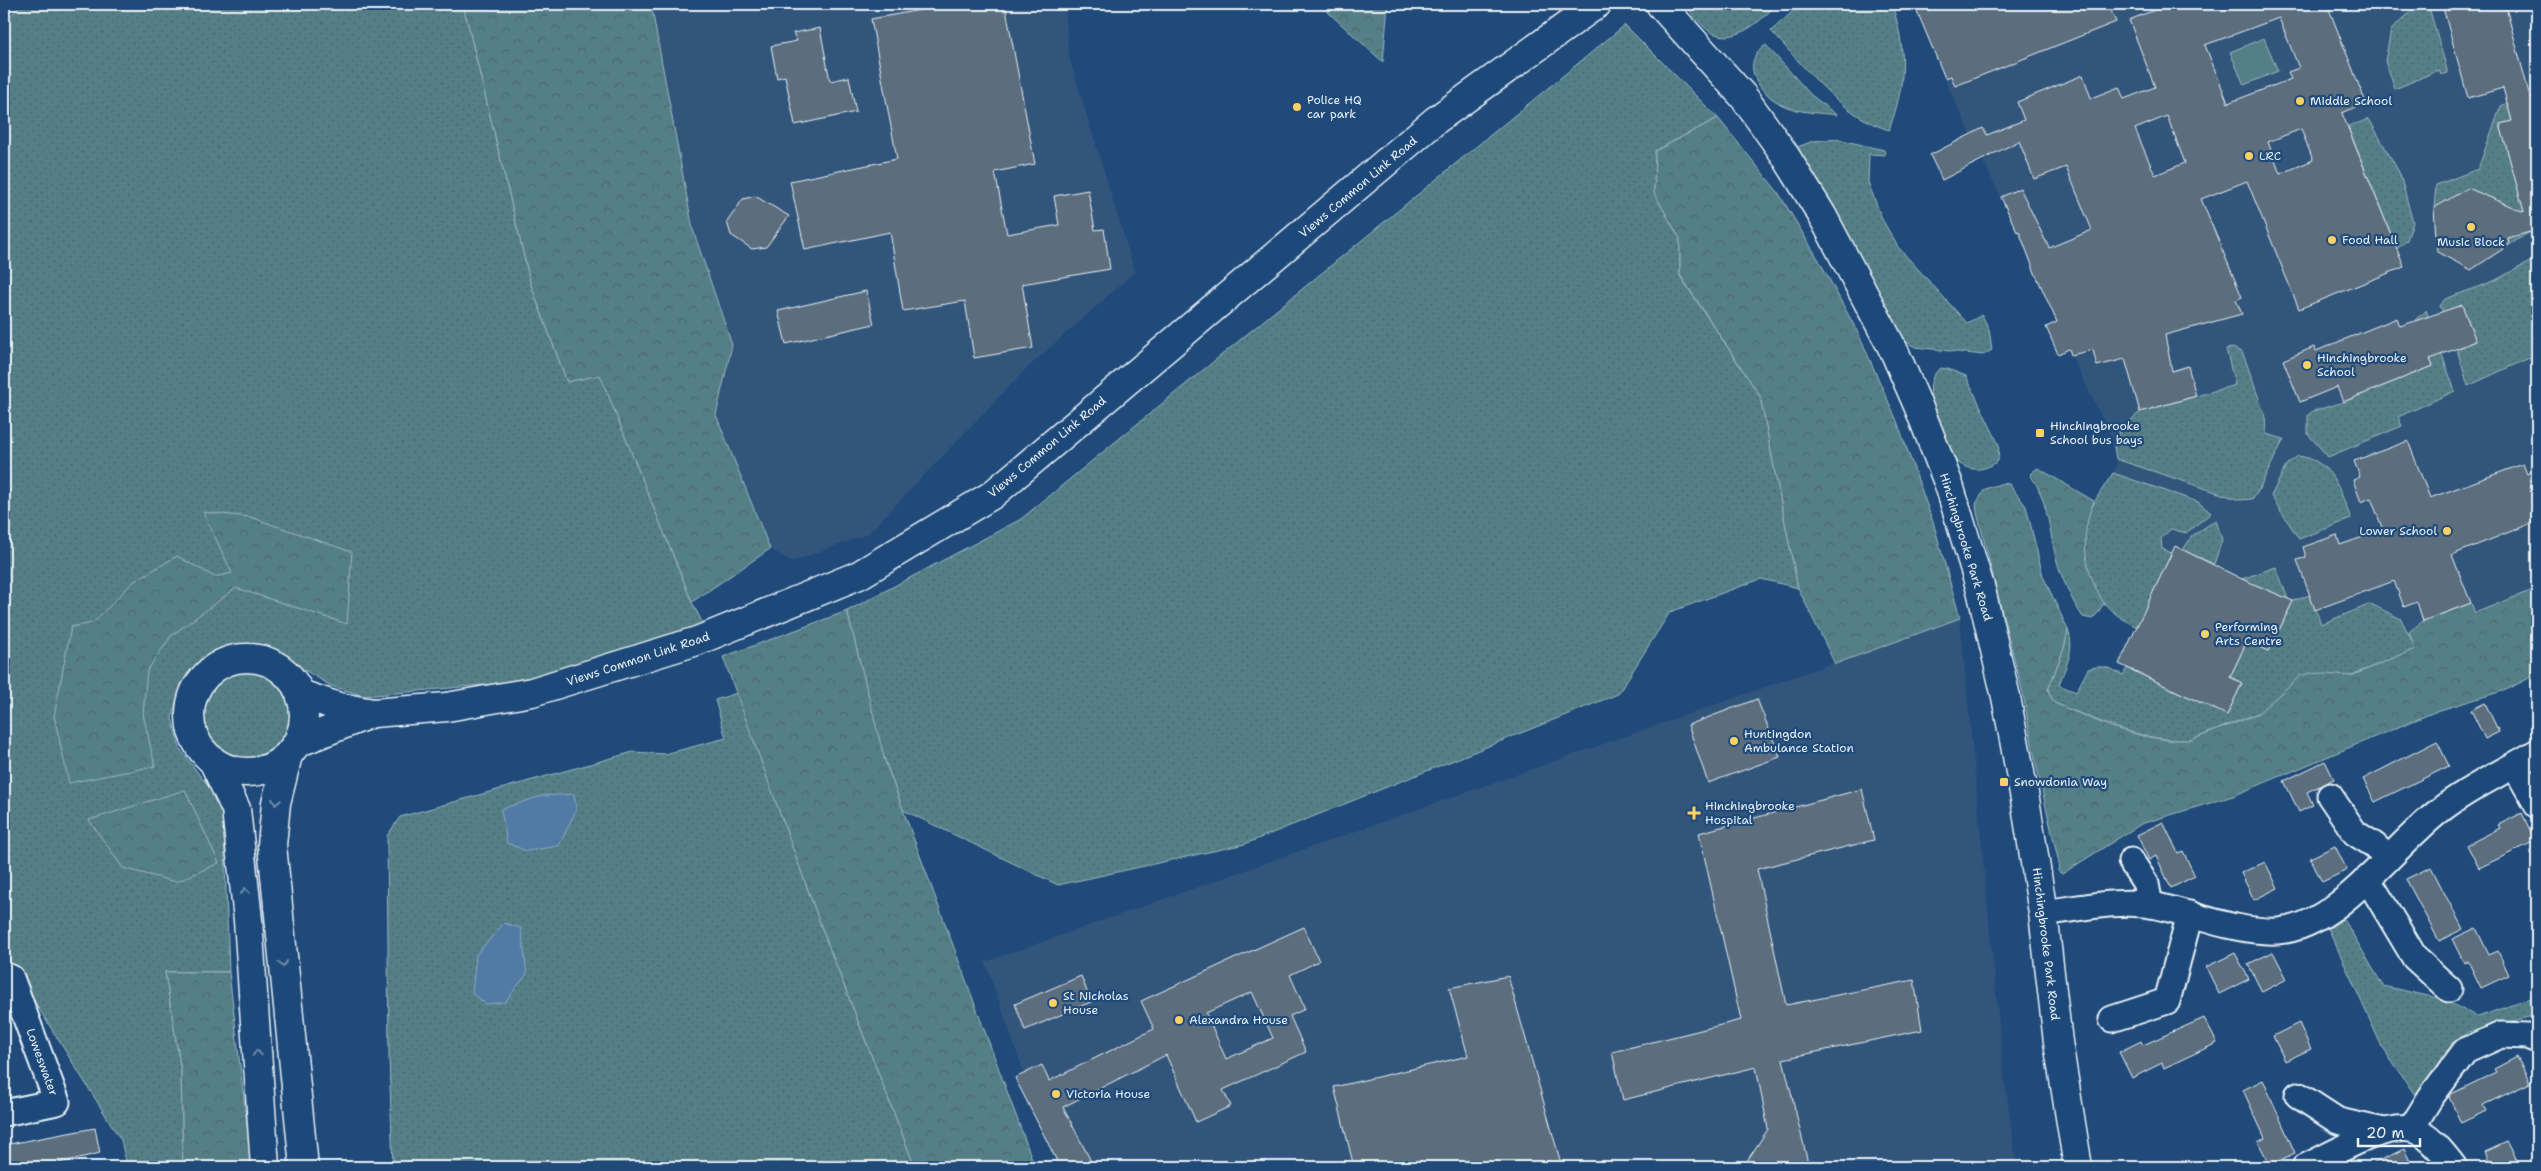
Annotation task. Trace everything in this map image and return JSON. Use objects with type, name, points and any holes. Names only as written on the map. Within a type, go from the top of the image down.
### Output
[{"type":"main road","name":"Views Common Link Road","points":[[300,694],[339,707],[373,713],[447,707],[532,692],[697,641],[859,575],[992,495],[1436,120],[1597,4]]},
{"type":"main road","name":"Hinchingbrooke Park Road","points":[[1670,9],[1743,96],[1783,152],[1822,215],[1882,328],[1919,408],[1949,485],[1981,590],[2006,697],[2025,799],[2043,913],[2058,1042],[2078,1167]]},
{"type":"main road","points":[[292,749],[275,765],[252,772],[228,769],[213,761],[200,748],[192,730],[190,711],[194,692],[205,676],[220,665],[238,658],[257,659],[275,666],[290,678],[300,694],[303,719],[276,803],[272,845],[304,1167]]},
{"type":"main road","name":"Views Common Link Road","points":[[292,749],[373,713]]},
{"type":"main road","points":[[213,761],[236,809],[248,920],[261,1134],[265,1167]]},
{"type":"street","points":[[2043,913],[2123,904],[2150,905],[2249,929],[2278,931],[2303,926],[2326,914],[2365,881],[2442,808],[2537,752]]},
{"type":"street","points":[[2515,766],[2537,805]]},
{"type":"street","points":[[2330,796],[2355,834],[2374,845],[2388,858]]},
{"type":"street","points":[[2132,861],[2146,884],[2150,905]]},
{"type":"street","points":[[2365,881],[2375,891],[2415,958],[2449,989]]},
{"type":"street","points":[[2112,1019],[2167,1001],[2190,914]]},
{"type":"street","name":"Loweswater","points":[[4,975],[11,978],[57,1102],[4,1114]]},
{"type":"street","points":[[2412,1129],[2430,1098],[2465,1051],[2501,1035],[2527,1036],[2537,1040]]},
{"type":"street","points":[[2298,1094],[2338,1121],[2384,1131],[2412,1129],[2438,1146],[2454,1167]]},
{"type":"street","points":[[2305,1167],[2384,1131]]},
{"type":"shaded area","points":[[649,4],[1065,4],[1069,57],[1135,272],[1024,371],[868,534],[792,562],[770,549],[716,415],[732,345],[693,230]]},
{"type":"shaded area","name":"Hinchingbrooke School","points":[[1914,4],[2537,4],[2537,599],[2227,715],[2119,664],[2137,627],[2104,603],[2094,501],[2115,470],[2117,462],[2112,438],[2071,355],[2029,257],[1949,89]]},
{"type":"shaded area","name":"Hinchingbrooke Hospital","points":[[1960,618],[2004,1075],[2017,1167],[1057,1167],[985,962]]},
{"type":"shaded area","points":[[574,794],[576,810],[559,846],[526,851],[507,843],[501,809],[542,796]]},
{"type":"shaded area","points":[[504,923],[521,928],[527,974],[505,1002],[486,1004],[472,993],[476,955]]},
{"type":"green space","points":[[23,4],[463,4],[531,285],[567,382],[600,374],[692,602],[706,630],[526,681],[364,696],[331,686],[265,646],[236,644],[202,657],[181,684],[172,718],[180,749],[223,806],[229,972],[165,972],[181,1071],[183,1167],[127,1167],[121,1140],[4,953],[4,21]]},
{"type":"green space","points":[[463,4],[651,4],[693,230],[732,345],[716,415],[770,549],[692,602],[600,375],[567,382],[531,285]]},
{"type":"green space","points":[[1319,4],[1388,4],[1383,62]]},
{"type":"green space","points":[[1688,4],[1777,4],[1762,19],[1743,32],[1723,36],[1713,33],[1703,26],[1692,14]]},
{"type":"green space","points":[[1801,4],[1892,4],[1900,37],[1902,67],[1899,97],[1889,130],[1871,123],[1839,102],[1810,74],[1771,31]]},
{"type":"green space","points":[[2419,4],[2428,4],[2448,73],[2441,75],[2439,70],[2395,89],[2385,61],[2391,30]]},
{"type":"green space","points":[[1625,25],[1718,118],[1655,151],[1654,193],[1680,239],[1680,276],[1760,396],[1798,588],[1761,579],[1670,612],[1618,694],[1245,844],[1058,885],[903,810],[883,755],[847,611],[1021,519]]},
{"type":"green space","points":[[2264,38],[2278,71],[2244,85],[2230,52]]},
{"type":"green space","points":[[1766,45],[1811,95],[1837,115],[1795,110],[1771,98],[1763,90],[1753,72],[1753,62],[1757,53]]},
{"type":"green space","points":[[2507,103],[2512,121],[2500,124],[2530,232],[2509,245],[2504,203],[2468,189],[2434,208],[2436,185],[2478,169],[2501,106]]},
{"type":"green space","points":[[1718,118],[1778,192],[1820,262],[1857,331],[1897,421],[1934,525],[1960,618],[1835,664],[1798,588],[1760,396],[1680,275],[1680,239],[1654,193],[1655,151]]},
{"type":"green space","points":[[2369,119],[2400,174],[2413,223],[2407,240],[2397,249],[2348,127]]},
{"type":"green space","points":[[1837,139],[1884,150],[1885,155],[1869,154],[1868,182],[1882,219],[1898,247],[1967,323],[1982,315],[1989,329],[1992,350],[1983,355],[1915,347],[1903,340],[1795,148],[1813,141]]},
{"type":"green space","points":[[2537,258],[2537,375],[2529,358],[2468,386],[2457,349],[2476,341],[2462,305],[2443,312],[2440,306],[2445,299],[2494,281]]},
{"type":"green space","points":[[2426,310],[2455,391],[2398,417],[2402,426],[2328,457],[2308,434],[2308,415],[2313,411],[2343,402],[2433,366],[2415,320]]},
{"type":"green space","points":[[2232,348],[2242,352],[2245,359],[2265,416],[2266,434],[2284,439],[2257,493],[2252,499],[2240,500],[2116,459],[2114,447],[2119,431],[2140,412],[2235,385],[2226,349]]},
{"type":"green space","points":[[1941,368],[1966,376],[1999,445],[1998,461],[1993,465],[1976,469],[1965,467],[1955,460],[1939,426],[1931,399],[1933,376]]},
{"type":"green space","points":[[2298,456],[2320,464],[2334,478],[2351,519],[2299,539],[2271,496],[2287,464]]},
{"type":"green space","points":[[2038,468],[2094,501],[2086,527],[2086,553],[2092,578],[2104,603],[2092,619],[2083,617],[2079,612],[2059,568],[2046,509],[2031,476],[2032,472]]},
{"type":"green space","points":[[2113,473],[2198,502],[2211,513],[2186,533],[2171,529],[2161,538],[2162,549],[2172,553],[2137,627],[2118,616],[2103,602],[2092,583],[2084,550],[2085,527],[2090,511]]},
{"type":"green space","points":[[2003,483],[2009,484],[2026,506],[2043,576],[2068,630],[2064,648],[2048,690],[2054,703],[2111,727],[2143,736],[2167,740],[2191,740],[2256,715],[2300,676],[2310,673],[2351,676],[2415,649],[2409,632],[2423,621],[2471,603],[2475,613],[2537,588],[2537,674],[2506,690],[2437,711],[2233,796],[2141,824],[2062,874],[2058,871],[2059,863],[2035,760],[2023,694],[1977,513],[1976,504],[1985,489]]},
{"type":"green space","points":[[203,512],[250,517],[352,552],[347,624],[236,588],[171,636],[147,671],[143,714],[155,766],[69,783],[54,716],[71,627],[93,623],[133,582],[177,556],[215,577],[232,573]]},
{"type":"green space","points":[[2216,520],[2222,540],[2214,564],[2183,550],[2192,536]]},
{"type":"green space","points":[[2276,567],[2288,599],[2242,579]]},
{"type":"green space","points":[[2310,595],[2321,624],[2371,604],[2401,619],[2416,649],[2191,740],[2155,738],[2121,729],[2054,703],[2048,690],[2064,648],[2068,630],[2071,645],[2070,652],[2059,685],[2076,692],[2088,669],[2106,668],[2123,675],[2127,668],[2227,715],[2242,683],[2230,677],[2247,641],[2269,651],[2293,601]]},
{"type":"green space","points":[[847,611],[885,761],[1035,1167],[915,1167],[824,934],[723,657]]},
{"type":"green space","points":[[247,669],[265,672],[280,682],[290,697],[293,715],[290,733],[280,748],[265,758],[247,761],[229,758],[214,748],[204,733],[201,715],[204,697],[214,682],[229,672]]},
{"type":"green space","points":[[737,693],[824,934],[915,1167],[393,1167],[389,1058],[387,836],[400,817],[633,752],[665,754],[726,738],[715,700]]},
{"type":"green space","points":[[185,790],[219,863],[176,882],[123,868],[89,820]]},
{"type":"green space","points":[[2338,909],[2383,986],[2442,999],[2478,1017],[2537,996],[2537,1015],[2468,1032],[2443,1054],[2419,1101],[2382,1047],[2324,919]]},
{"type":"green space","points":[[165,972],[229,972],[252,1167],[183,1167],[181,1071]]},
{"type":"building","points":[[954,4],[1005,4],[1035,164],[995,172],[1007,234],[1059,225],[1054,196],[1088,190],[1095,230],[1104,229],[1110,269],[1022,284],[1033,348],[974,358],[965,301],[903,311],[890,232],[805,250],[790,181],[897,159],[871,19]]},
{"type":"building","points":[[1914,4],[2108,4],[2116,22],[1955,86],[1951,76],[1945,78]]},
{"type":"building","points":[[2170,4],[2327,4],[2366,103],[2342,113],[2404,267],[2299,309],[2247,181],[2201,199],[2242,297],[2236,300],[2242,314],[2165,335],[2172,371],[2188,366],[2196,396],[2140,412],[2125,359],[2097,366],[2093,350],[2071,355],[2069,349],[2058,354],[2046,327],[2057,322],[2019,231],[2017,232],[2001,197],[2020,188],[2049,248],[2092,230],[2066,167],[2034,179],[2019,141],[1942,180],[1930,155],[1983,128],[1987,135],[2024,120],[2017,102],[2083,75],[2091,98],[2119,87],[2124,99],[2155,87],[2129,20]],"holes":[[[2279,18],[2299,68],[2288,72],[2291,79],[2228,103],[2205,45]],[[2167,116],[2185,163],[2155,175],[2135,129]],[[2301,129],[2313,160],[2280,174],[2268,142]]]},
{"type":"building","points":[[2442,4],[2505,4],[2530,97],[2537,95],[2537,239],[2532,240],[2530,232],[2508,238],[2509,245],[2471,270],[2437,252],[2434,208],[2468,188],[2524,212],[2500,124],[2512,121],[2503,88],[2468,98]]},
{"type":"building","points":[[820,28],[830,81],[849,77],[856,112],[795,125],[785,76],[777,78],[771,46],[797,41],[793,33]]},
{"type":"building","points":[[755,196],[789,216],[766,247],[752,249],[731,235],[727,222],[743,199]]},
{"type":"building","points":[[866,291],[874,324],[786,344],[778,311]]},
{"type":"building","points":[[2462,305],[2476,341],[2430,359],[2433,366],[2343,402],[2337,387],[2300,402],[2283,360],[2314,347],[2316,351],[2397,318],[2400,326]]},
{"type":"building","name":"Lower School","points":[[2408,441],[2430,498],[2523,464],[2527,474],[2537,470],[2537,521],[2452,555],[2471,603],[2423,621],[2417,602],[2404,607],[2394,581],[2315,610],[2297,560],[2306,557],[2303,547],[2337,535],[2340,545],[2383,530],[2371,498],[2361,502],[2353,480],[2360,477],[2354,461]]},
{"type":"building","name":"Performing Arts Centre","points":[[2175,546],[2242,579],[2293,601],[2269,651],[2247,641],[2230,677],[2242,683],[2227,715],[2119,664]]},
{"type":"building","name":"Huntingdon Ambulance Station","points":[[1757,699],[1780,757],[1708,783],[1688,725]]},
{"type":"building","points":[[2485,703],[2499,732],[2485,739],[2471,710]]},
{"type":"building","points":[[2437,741],[2449,766],[2375,802],[2363,779]]},
{"type":"building","points":[[2325,761],[2334,779],[2307,792],[2313,805],[2299,812],[2284,781]]},
{"type":"building","points":[[1862,789],[1874,840],[1757,869],[1786,1005],[1914,980],[1922,1030],[1783,1059],[1809,1167],[1743,1167],[1768,1129],[1756,1067],[1623,1100],[1612,1052],[1741,1020],[1699,833]]},
{"type":"building","points":[[2522,813],[2535,841],[2479,868],[2467,845],[2500,828],[2498,825]]},
{"type":"building","points":[[2163,822],[2178,853],[2183,851],[2195,876],[2171,888],[2156,856],[2149,860],[2137,835]]},
{"type":"building","points":[[2335,846],[2347,870],[2322,882],[2310,858]]},
{"type":"building","points":[[2265,862],[2278,888],[2254,900],[2241,873]]},
{"type":"building","points":[[2431,867],[2463,929],[2439,941],[2406,879]]},
{"type":"building","name":"Alexandra House","points":[[1304,927],[1319,961],[1290,975],[1305,1009],[1290,1016],[1306,1052],[1223,1090],[1231,1106],[1196,1122],[1166,1055],[1063,1107],[1094,1167],[1060,1167],[1015,1078],[1042,1065],[1049,1081],[1154,1029],[1141,1001]],"holes":[[[1252,992],[1273,1038],[1226,1059],[1206,1013]]]},
{"type":"building","points":[[2476,928],[2489,955],[2498,951],[2509,975],[2481,988],[2468,961],[2464,963],[2452,939]]},
{"type":"building","points":[[2273,952],[2287,979],[2262,992],[2248,964]]},
{"type":"building","points":[[2235,953],[2249,979],[2219,994],[2206,967]]},
{"type":"building","name":"St Nicholas House","points":[[1081,976],[1091,1002],[1025,1030],[1015,1004]]},
{"type":"building","points":[[1508,976],[1562,1167],[1354,1167],[1334,1087],[1468,1056],[1449,988]]},
{"type":"building","points":[[2204,1018],[2217,1043],[2164,1068],[2162,1063],[2132,1078],[2119,1052],[2141,1041],[2143,1045]]},
{"type":"building","points":[[2299,1023],[2311,1049],[2285,1061],[2273,1036]]},
{"type":"building","points":[[2517,1057],[2530,1083],[2483,1105],[2486,1111],[2461,1123],[2449,1097],[2451,1094],[2496,1072],[2494,1069]]},
{"type":"building","points":[[2263,1080],[2295,1153],[2270,1165],[2258,1142],[2265,1138],[2243,1090]]},
{"type":"building","points":[[95,1128],[100,1153],[51,1165],[52,1167],[4,1167],[4,1145]]},
{"type":"building","points":[[2507,1142],[2517,1161],[2505,1167],[2492,1167],[2485,1152]]},
{"type":"building","points":[[2404,1149],[2413,1167],[2366,1167]]},
{"type":"place","name":"Middle School","points":[[2300,101]]},
{"type":"place","name":"Police HQ car park","points":[[1297,107]]},
{"type":"place","name":"LRC","points":[[2249,156]]},
{"type":"place","name":"Music Block","points":[[2471,227]]},
{"type":"place","name":"Food Hall","points":[[2332,240]]},
{"type":"place","name":"Hinchingbrooke School","points":[[2307,365]]},
{"type":"place","name":"Hinchingbrooke School bus bays","points":[[2040,433]]},
{"type":"place","name":"Lower School","points":[[2447,531]]},
{"type":"place","name":"Performing Arts Centre","points":[[2205,634]]},
{"type":"place","name":"Huntingdon Ambulance Station","points":[[1734,741]]},
{"type":"place","name":"Snowdonia Way","points":[[2004,782]]},
{"type":"place","name":"Hinchingbrooke Hospital","points":[[1694,813]]},
{"type":"place","name":"St Nicholas House","points":[[1053,1003]]},
{"type":"place","name":"Alexandra House","points":[[1179,1020]]},
{"type":"place","name":"Victoria House","points":[[1056,1094]]}]
